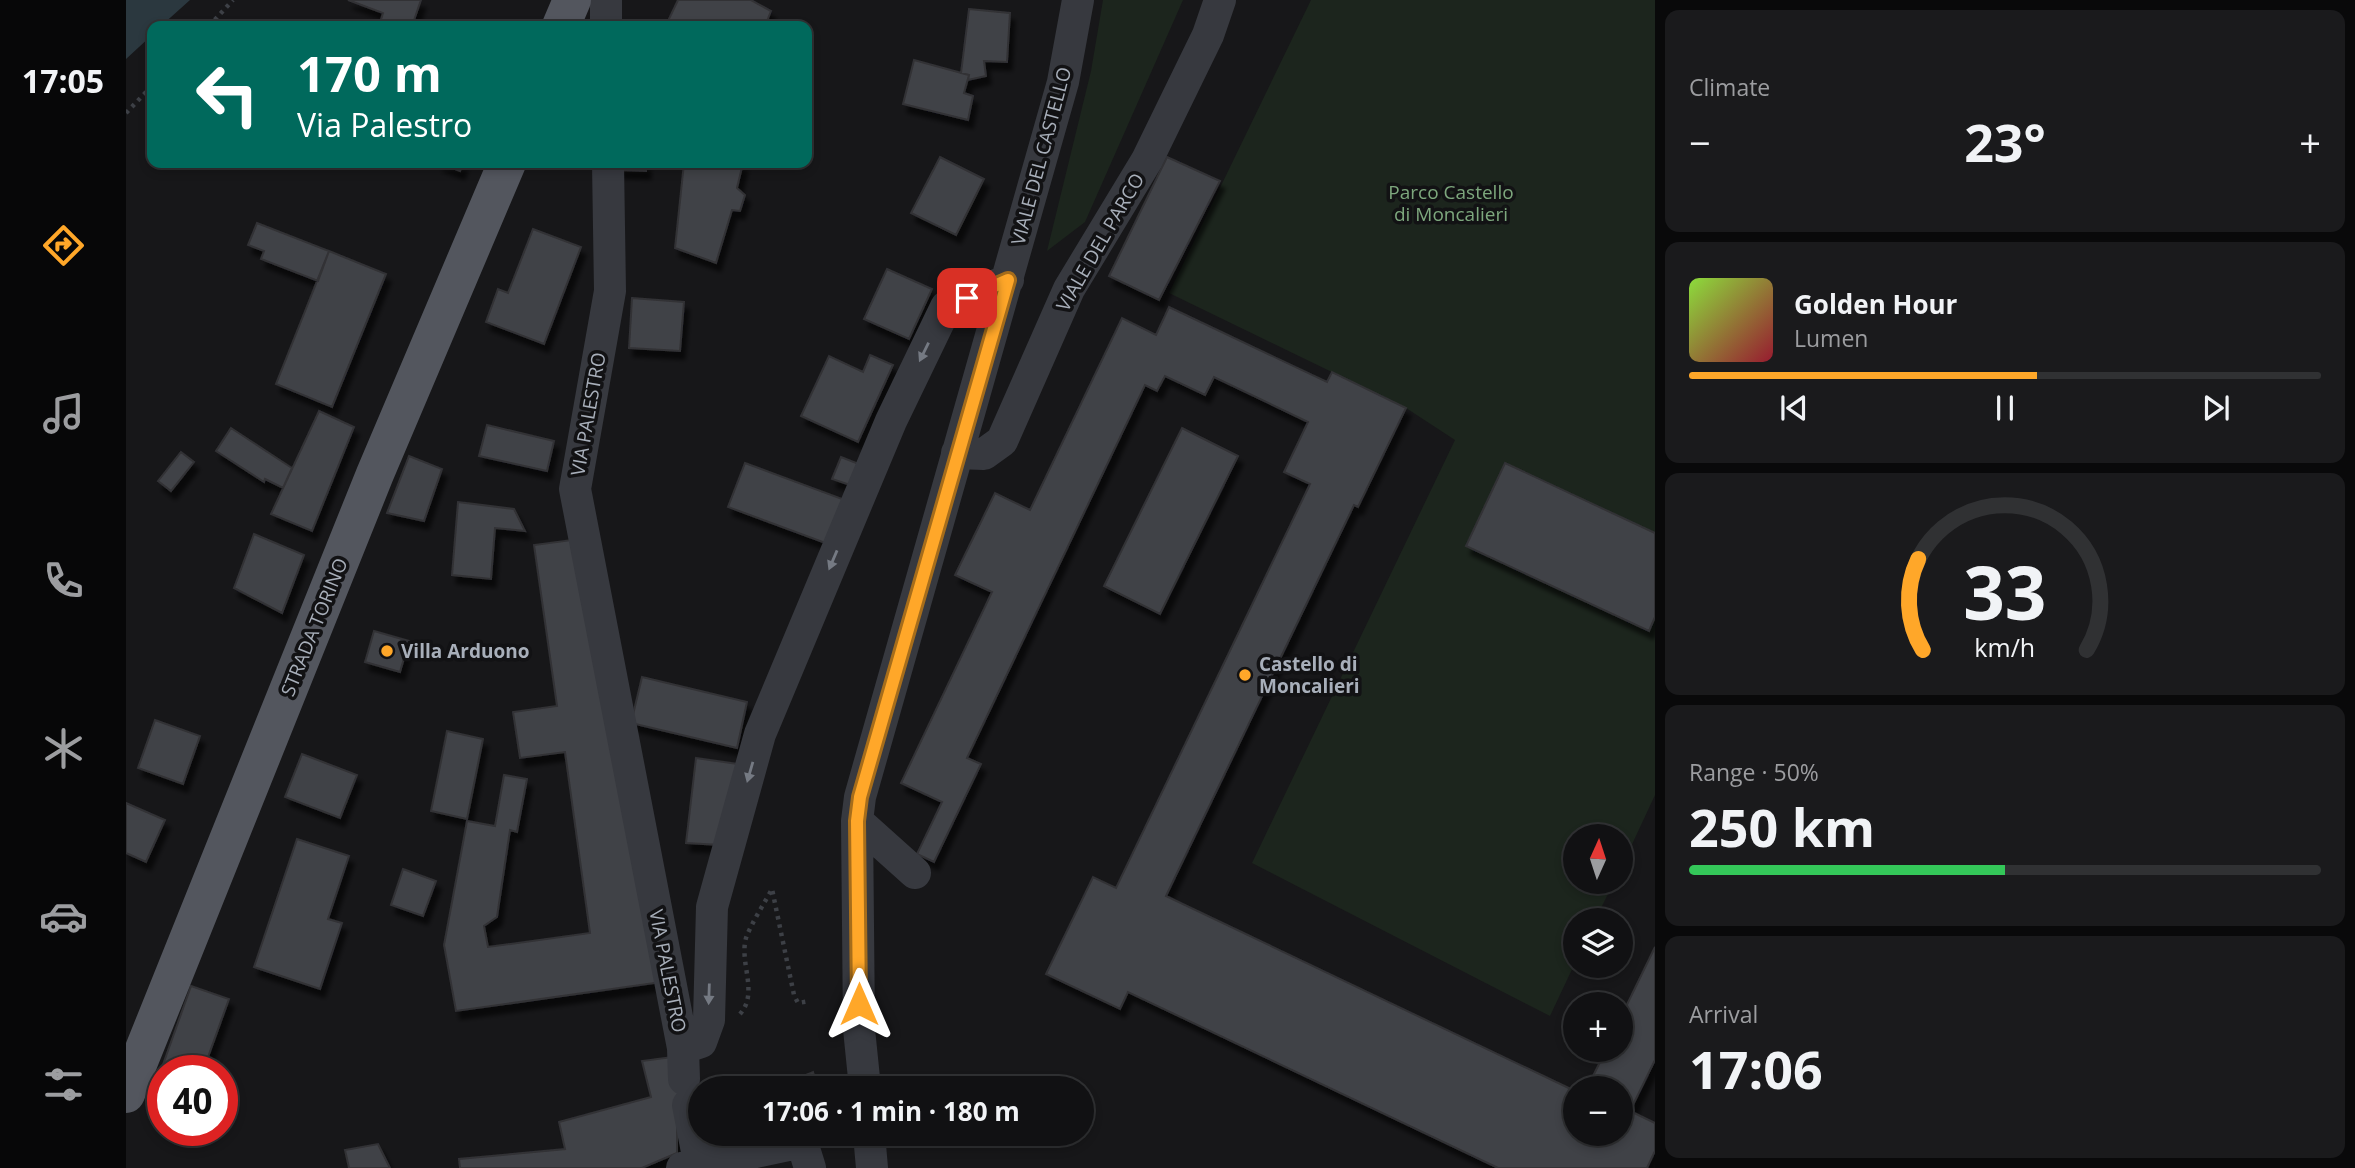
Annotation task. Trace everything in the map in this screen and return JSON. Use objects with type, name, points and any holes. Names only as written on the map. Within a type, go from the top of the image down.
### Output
[{"type":"main road","points":[[563,21],[572,0]]},
{"type":"main road","name":"STRADA TORINO","points":[[126,1094],[375,474],[505,168]]},
{"type":"street","points":[[606,0],[606,21]]},
{"type":"street","name":"VIALE DEL CASTELLO","points":[[863,1076],[859,1029],[857,821],[860,797],[1063,82],[1078,0]]},
{"type":"street","name":"VIALE DEL PARCO","points":[[957,453],[984,454],[1002,441],[1069,289],[1147,160],[1208,35],[1220,0]]},
{"type":"street","name":"VIA PALESTRO","points":[[608,168],[610,291],[575,489],[683,1048],[701,1042],[709,1020],[712,907],[760,734],[891,421],[946,307],[1008,280]]},
{"type":"street","points":[[857,821],[915,873]]},
{"type":"street","points":[[683,1048],[691,1165],[802,1142],[810,1168]]},
{"type":"street","points":[[870,1146],[872,1168]]},
{"type":"path","points":[[214,21],[233,0]]},
{"type":"path","points":[[126,113],[147,91]]},
{"type":"path","points":[[709,1020],[727,1029],[746,1008],[746,940],[772,889],[794,995],[799,1003],[810,1000]]},
{"type":"green space","points":[[1103,0],[1183,0],[1085,222],[1047,251],[1091,71]]},
{"type":"green space","name":"Parco Castello di Moncalieri","points":[[1311,0],[1655,0],[1655,795],[1633,842],[1633,824],[1563,824],[1563,894],[1608,894],[1601,908],[1563,908],[1563,978],[1568,978],[1550,1016],[1252,863],[1455,440],[1406,408],[1169,293]]},
{"type":"shaded area","points":[[126,0],[190,0],[167,21],[147,21],[147,40],[126,59]]},
{"type":"building","points":[[348,0],[421,0],[414,21],[381,21],[383,13]]},
{"type":"building","points":[[678,0],[751,0],[771,11],[767,21],[668,21]]},
{"type":"building","points":[[969,9],[1010,13],[1007,62],[984,61],[986,76],[968,80],[969,75],[961,73]]},
{"type":"building","points":[[914,60],[969,75],[964,93],[973,96],[968,120],[903,104]]},
{"type":"building","points":[[940,157],[984,179],[956,235],[911,213]]},
{"type":"building","points":[[1167,157],[1220,181],[1159,300],[1109,276]]},
{"type":"building","points":[[619,168],[646,168],[646,171]]},
{"type":"building","points":[[683,168],[742,168],[737,188],[745,195],[740,211],[732,210],[716,263],[675,248]]},
{"type":"building","points":[[257,223],[329,251],[318,281],[261,259],[264,251],[248,245]]},
{"type":"building","points":[[533,229],[581,247],[544,344],[486,322],[498,289],[508,293]]},
{"type":"building","points":[[329,251],[386,274],[332,407],[276,384]]},
{"type":"building","points":[[887,269],[932,289],[909,339],[864,319]]},
{"type":"building","points":[[632,298],[684,302],[680,351],[629,348]]},
{"type":"building","name":"Castello di Moncalieri","points":[[1169,307],[1327,382],[1332,372],[1406,408],[1358,507],[1354,505],[1166,896],[1563,1085],[1563,1146],[1633,1146],[1633,1112],[1655,1123],[1655,1151],[1647,1168],[1498,1168],[1128,992],[1120,1009],[1046,974],[1093,877],[1116,888],[1310,484],[1284,472],[1308,422],[1214,377],[1205,395],[1165,376],[1157,391],[1145,385],[967,758],[981,764],[934,862],[917,854],[942,802],[901,783],[992,592],[955,575],[995,493],[1030,510],[1122,318],[1156,335]]},
{"type":"building","points":[[870,355],[893,365],[858,442],[801,416],[829,356],[863,372]]},
{"type":"building","points":[[319,411],[354,427],[312,531],[271,514]]},
{"type":"building","points":[[487,425],[554,441],[547,471],[479,456]]},
{"type":"building","points":[[231,428],[292,468],[283,488],[265,479],[264,482],[216,451]]},
{"type":"building","points":[[1182,428],[1238,456],[1160,614],[1104,586]]},
{"type":"building","points":[[181,452],[194,462],[171,491],[158,481]]},
{"type":"building","points":[[409,456],[442,469],[424,521],[387,513]]},
{"type":"building","points":[[841,457],[864,466],[856,487],[832,479]]},
{"type":"building","points":[[745,463],[845,500],[828,544],[728,507]]},
{"type":"building","points":[[1505,463],[1655,533],[1655,617],[1649,631],[1466,546]]},
{"type":"building","points":[[458,502],[514,509],[525,531],[495,528],[491,579],[452,575]]},
{"type":"building","points":[[254,534],[304,555],[282,613],[234,588]]},
{"type":"building","points":[[579,539],[662,982],[456,1011],[444,945],[467,821],[495,826],[504,775],[527,779],[517,832],[510,830],[497,917],[484,926],[488,947],[590,933],[565,752],[520,758],[513,712],[557,706],[534,545]]},
{"type":"building","name":"Villa Arduono","points":[[374,631],[409,641],[400,672],[365,662]]},
{"type":"building","points":[[642,677],[747,702],[737,748],[631,723]]},
{"type":"building","points":[[155,720],[200,736],[183,784],[138,768]]},
{"type":"building","points":[[447,731],[483,739],[467,819],[431,811]]},
{"type":"building","points":[[302,754],[357,775],[340,818],[285,797]]},
{"type":"building","points":[[696,758],[745,765],[720,845],[686,843]]},
{"type":"building","points":[[126,803],[165,820],[146,862],[126,853]]},
{"type":"building","points":[[297,839],[349,856],[328,919],[342,923],[320,989],[254,967]]},
{"type":"building","points":[[403,869],[436,881],[423,916],[391,905]]},
{"type":"building","name":"Castello di Moncalieri","points":[[1655,947],[1655,1060],[1633,1105],[1633,1076],[1593,1076],[1600,1062],[1633,1062],[1633,992]]},
{"type":"building","points":[[191,986],[229,999],[209,1055],[166,1055]]},
{"type":"building","points":[[672,1057],[688,1088],[688,1105],[677,1110],[677,1153],[642,1168],[460,1168],[459,1159],[565,1149],[559,1122],[651,1097],[642,1061]]},
{"type":"building","points":[[378,1144],[390,1168],[349,1168],[345,1150]]},
{"type":"place","name":"Villa Arduono","points":[[387,651]]},
{"type":"place","name":"Castello di Moncalieri","points":[[1245,675]]},
{"type":"route","points":[[859,1004],[857,821],[860,797],[1008,280],[967,298]]}]
